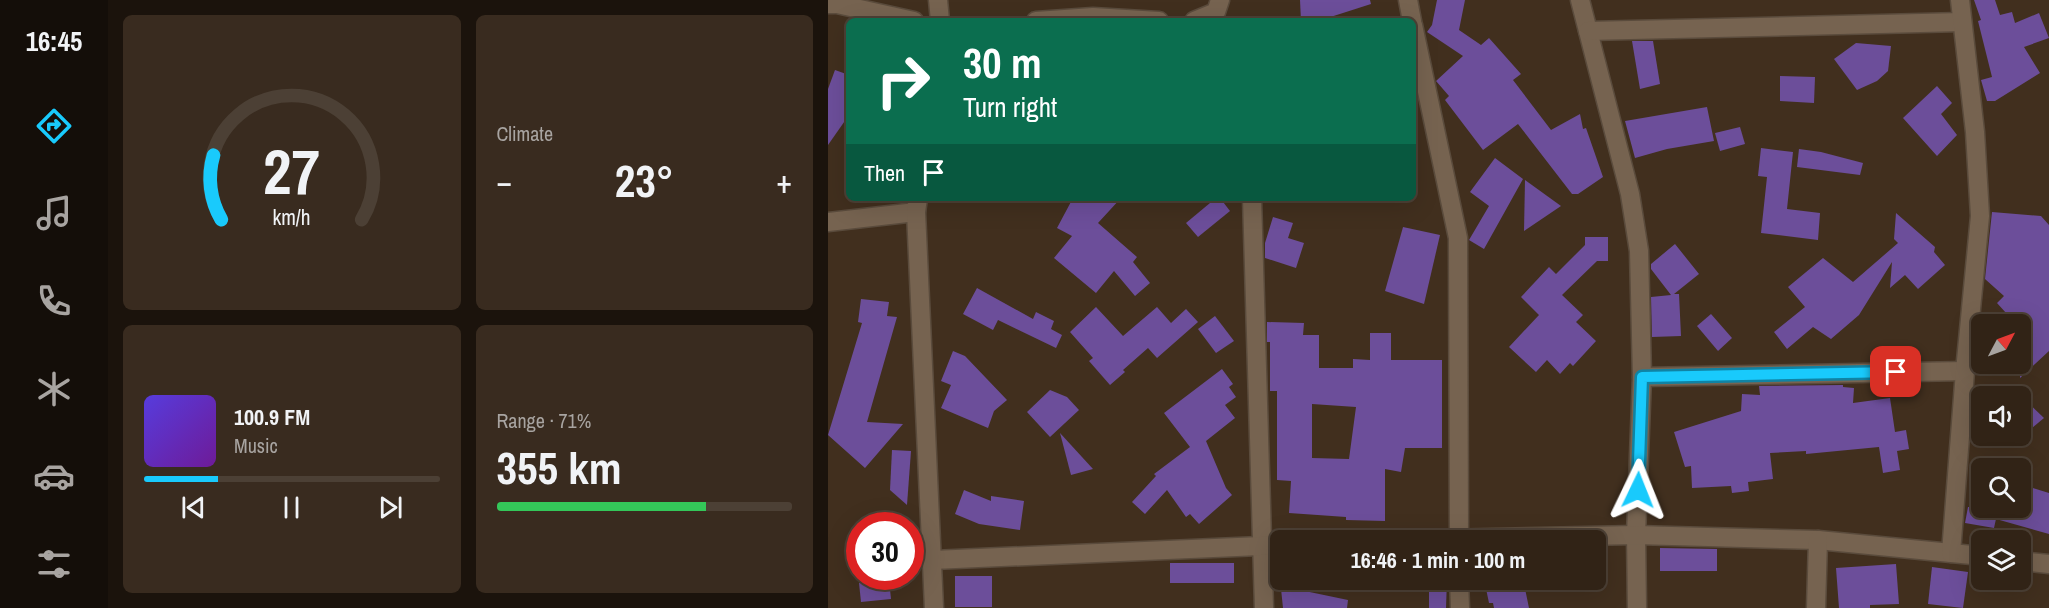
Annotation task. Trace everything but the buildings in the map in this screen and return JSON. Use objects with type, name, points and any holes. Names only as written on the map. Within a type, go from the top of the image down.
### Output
[{"type":"street","points":[[938,0],[940,18]]},
{"type":"street","points":[[1201,18],[1216,12],[1220,0]]},
{"type":"street","points":[[1408,0],[1411,18]]},
{"type":"street","points":[[1580,0],[1630,194],[1639,250],[1642,377],[1636,535],[1637,608]]},
{"type":"street","points":[[1951,553],[1980,216],[1975,132],[1960,0]]},
{"type":"street","points":[[828,4],[900,18]]},
{"type":"street","points":[[1079,18],[1110,18]]},
{"type":"street","points":[[1588,31],[1962,22]]},
{"type":"street","points":[[1416,42],[1458,238],[1458,530]]},
{"type":"street","points":[[1251,201],[1264,608]]},
{"type":"street","points":[[828,222],[917,205],[934,608]]},
{"type":"street","points":[[1642,377],[1965,371]]},
{"type":"street","points":[[1606,536],[1818,540],[1971,555]]},
{"type":"street","points":[[1816,608],[1818,540]]},
{"type":"street","points":[[933,560],[1270,546]]},
{"type":"street","points":[[2031,562],[2049,564]]},
{"type":"street","points":[[1459,590],[1460,608]]},
{"type":"route","points":[[1638,490],[1642,377],[1896,372]]}]
